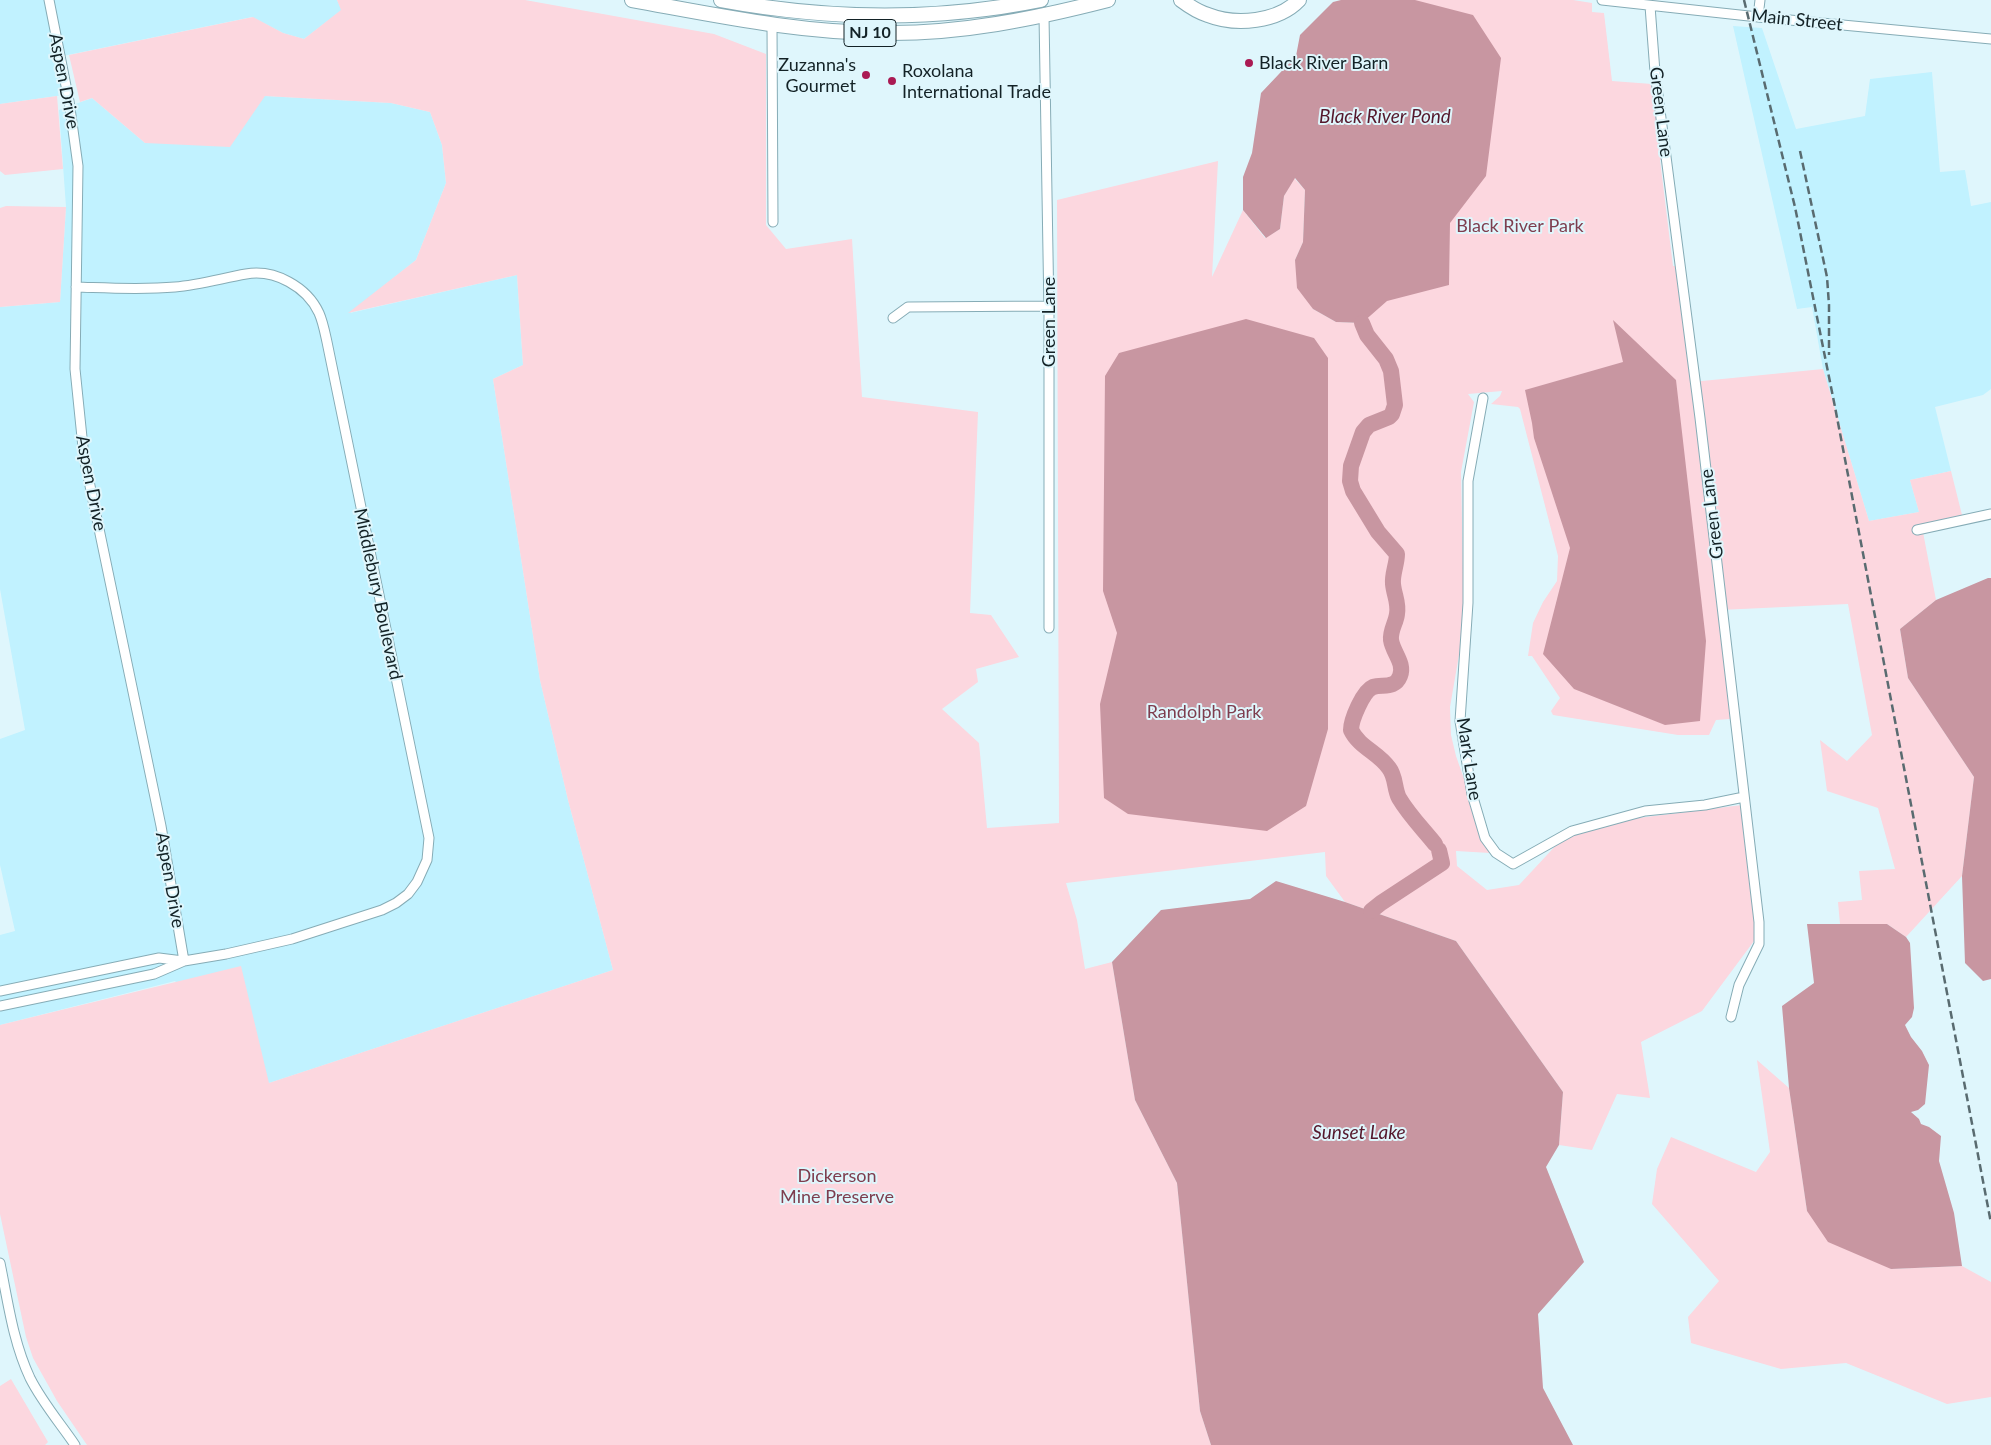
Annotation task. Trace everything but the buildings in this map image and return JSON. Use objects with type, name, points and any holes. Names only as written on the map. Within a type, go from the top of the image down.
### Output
[{"type":"highway","name":"NJ 10","points":[[632,0],[772,25],[834,32],[899,33],[958,30],[1044,16],[1108,0]]},
{"type":"highway","name":"NJ 10","points":[[721,0],[772,9],[810,13],[897,17],[941,15],[1041,0]]},
{"type":"highway","points":[[1181,0],[1199,11],[1216,18],[1238,21],[1276,16],[1286,11],[1299,0]]},
{"type":"highway","points":[[1261,18],[1273,11],[1283,0]]},
{"type":"street","name":"Aspen Drive","points":[[49,0],[69,101],[78,166],[75,369],[84,457],[161,826],[184,961]]},
{"type":"street","name":"Main Street","points":[[1602,0],[1991,39]]},
{"type":"street","points":[[1758,17],[1760,0]]},
{"type":"street","name":"Green Lane","points":[[1650,6],[1655,72],[1701,427],[1759,922],[1759,944],[1739,985],[1731,1017]]},
{"type":"street","name":"Green Lane","points":[[1044,16],[1049,306],[1049,628]]},
{"type":"street","points":[[772,25],[774,222]]},
{"type":"street","name":"Middlebury Boulevard","points":[[0,1006],[154,974],[184,961],[226,954],[292,939],[390,906],[408,894],[420,877],[427,860],[429,838],[327,342],[315,306],[303,291],[295,286],[280,278],[258,273],[177,287],[145,289],[76,287]]},
{"type":"street","points":[[893,318],[908,307],[1049,306]]},
{"type":"street","name":"Mark Lane","points":[[1483,398],[1468,481],[1468,603],[1460,721],[1472,794],[1485,838],[1496,853],[1513,864],[1572,831],[1645,811],[1705,805],[1744,797]]},
{"type":"street","points":[[1917,530],[1991,514]]},
{"type":"street","name":"Middlebury Boulevard","points":[[0,991],[159,958],[184,961]]},
{"type":"street","points":[[0,1263],[13,1332],[21,1359],[42,1400],[75,1445]]},
{"type":"shaded area","points":[[0,0],[337,0],[342,10],[304,39],[283,33],[252,17],[63,56],[71,94],[0,104]]},
{"type":"shaded area","points":[[1733,26],[1762,28],[1796,129],[1865,116],[1870,79],[1932,72],[1940,172],[1965,170],[1971,206],[1991,202],[1991,389],[1983,395],[1935,407],[1951,471],[1910,480],[1919,512],[1869,521],[1823,369],[1812,307],[1797,309]]},
{"type":"shaded area","points":[[265,96],[391,103],[430,112],[442,145],[446,183],[416,260],[350,313],[517,275],[523,365],[493,379],[540,680],[568,800],[613,970],[269,1083],[175,981],[0,1025],[0,935],[15,931],[0,865],[0,739],[25,730],[0,589],[0,307],[60,302],[66,207],[59,110],[92,98],[145,143]]},
{"type":"green space","points":[[337,0],[525,0],[714,34],[766,54],[766,225],[786,249],[852,239],[862,397],[978,412],[970,613],[991,615],[1019,657],[976,669],[978,682],[942,709],[979,743],[987,828],[1059,823],[1057,200],[1218,161],[1212,277],[1243,210],[1265,238],[1280,229],[1284,196],[1294,178],[1305,190],[1303,242],[1295,260],[1313,309],[1336,322],[1362,323],[1385,0],[1573,0],[1592,3],[1592,12],[1604,13],[1612,81],[1652,84],[1652,87],[1655,87],[1662,160],[1660,160],[1673,266],[1675,266],[1692,382],[1823,369],[1869,521],[1919,512],[1910,480],[1951,471],[1963,519],[1922,527],[1936,600],[1900,629],[1908,678],[1974,777],[1962,876],[1906,937],[1887,924],[1840,924],[1838,902],[1862,900],[1859,871],[1895,869],[1878,808],[1827,791],[1820,740],[1847,761],[1872,735],[1848,604],[1720,610],[1730,719],[1716,720],[1709,735],[1678,735],[1553,715],[1551,711],[1560,698],[1532,656],[1528,656],[1533,623],[1543,602],[1557,581],[1558,556],[1520,409],[1518,407],[1491,404],[1500,396],[1502,391],[1468,394],[1474,402],[1461,472],[1464,626],[1450,707],[1451,735],[1456,756],[1490,853],[1456,851],[1457,866],[1487,890],[1519,885],[1574,826],[1742,805],[1757,937],[1702,1011],[1641,1042],[1650,1098],[1617,1094],[1592,1150],[1559,1145],[1563,1092],[1456,941],[1345,902],[1326,876],[1325,852],[1066,883],[1077,920],[1085,969],[1112,962],[1135,1100],[1177,1183],[1200,1411],[1211,1445],[87,1445],[57,1401],[33,1358],[26,1337],[0,1214],[0,1025],[241,966],[269,1083],[613,970],[568,800],[540,680],[493,379],[523,365],[517,275],[348,313],[416,260],[446,183],[442,145],[430,112],[391,103],[265,96],[230,147],[145,143],[92,98],[80,102],[69,55],[253,17],[283,33],[304,39],[341,10]]},
{"type":"green space","points":[[57,96],[63,169],[5,175],[0,171],[0,104]]},
{"type":"green space","points":[[6,206],[66,207],[60,302],[0,307],[0,208]]},
{"type":"green space","points":[[1757,1060],[1789,1088],[1807,1211],[1891,1269],[1962,1266],[1991,1282],[1991,1397],[1947,1404],[1846,1363],[1781,1369],[1691,1343],[1688,1317],[1719,1281],[1652,1204],[1657,1169],[1671,1137],[1756,1172],[1770,1152]]},
{"type":"green space","points":[[11,1379],[48,1442],[45,1445],[0,1445],[0,1386]]},
{"type":"water","name":"Black River Pond","points":[[1341,0],[1415,0],[1473,15],[1501,58],[1486,176],[1450,223],[1449,285],[1387,301],[1362,323],[1336,322],[1313,309],[1297,288],[1295,260],[1303,242],[1305,190],[1295,178],[1284,196],[1280,229],[1266,238],[1243,210],[1243,177],[1252,153],[1261,93],[1296,56],[1300,35],[1333,2]]},
{"type":"water","points":[[1246,319],[1314,338],[1328,358],[1328,729],[1306,806],[1267,831],[1128,814],[1104,798],[1100,704],[1117,633],[1103,591],[1105,376],[1119,353]]},
{"type":"water","points":[[1613,320],[1676,380],[1706,641],[1700,721],[1665,725],[1574,689],[1543,654],[1570,548],[1534,438],[1525,390],[1623,362]]},
{"type":"water","points":[[1991,578],[1991,979],[1983,981],[1965,963],[1962,876],[1974,777],[1908,678],[1900,629],[1936,600]]},
{"type":"water","name":"Sunset Lake","points":[[1276,881],[1345,902],[1456,941],[1563,1092],[1559,1145],[1546,1167],[1584,1262],[1538,1314],[1543,1388],[1573,1445],[1211,1445],[1200,1411],[1177,1183],[1135,1100],[1112,962],[1161,910],[1250,899]]},
{"type":"water","points":[[1807,924],[1887,924],[1906,937],[1910,943],[1914,1008],[1912,1017],[1905,1025],[1929,1065],[1925,1104],[1918,1110],[1911,1112],[1919,1119],[1921,1124],[1929,1127],[1941,1136],[1939,1161],[1954,1213],[1962,1266],[1891,1269],[1828,1242],[1807,1211],[1789,1088],[1782,1006],[1814,983]]},
{"type":"waterway","points":[[1362,323],[1367,335],[1386,359],[1391,371],[1395,405],[1389,417],[1369,425],[1363,432],[1351,466],[1350,481],[1353,491],[1378,532],[1397,554],[1393,580],[1397,610],[1391,640],[1400,662],[1401,671],[1395,683],[1373,687],[1365,694],[1355,713],[1351,730],[1359,741],[1389,768],[1393,775],[1399,798],[1435,844]]},
{"type":"waterway","points":[[1371,911],[1442,863],[1439,850]]},
{"type":"railway","points":[[1744,0],[1795,207],[1991,1223]]},
{"type":"railway","points":[[1800,151],[1827,277],[1829,355]]},
{"type":"place","name":"Black River Barn","points":[[1249,63]]},
{"type":"place","name":"Zuzanna's Gourmet","points":[[866,75]]},
{"type":"place","name":"Roxolana International Trade","points":[[892,81]]},
{"type":"park label","name":"Black River Park","points":[[1520,226]]},
{"type":"park label","name":"Randolph Park","points":[[1204,712]]},
{"type":"park label","name":"Dickerson Mine Preserve","points":[[837,1186]]}]
